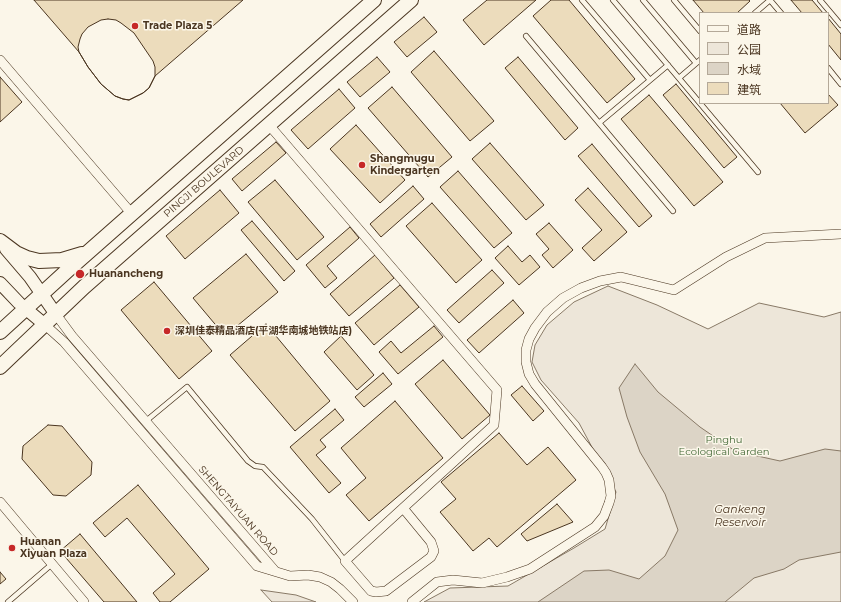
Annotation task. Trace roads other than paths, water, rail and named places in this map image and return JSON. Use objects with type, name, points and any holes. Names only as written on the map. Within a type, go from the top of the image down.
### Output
[{"type":"main road","points":[[0,332],[374,0]]},
{"type":"main road","name":"PINGJI BOULEVARD","points":[[0,367],[84,287],[411,0]]},
{"type":"main road","points":[[0,241],[16,253],[39,261],[73,258],[94,247]]},
{"type":"street","points":[[0,60],[132,214]]},
{"type":"street","points":[[268,125],[497,390],[494,425],[403,508],[345,561],[370,591],[386,591],[400,582],[431,557],[434,551],[431,542],[403,508]]},
{"type":"street","points":[[412,602],[436,582],[453,580],[482,583],[507,577],[530,568],[595,528],[604,516],[610,503],[611,496],[609,480],[606,473],[602,466],[535,384],[529,374],[526,362],[526,350],[532,333],[548,312],[563,298],[600,280],[620,277],[674,290],[726,257],[764,238],[841,234]]},
{"type":"street","points":[[0,241],[27,273],[55,313]]},
{"type":"street","points":[[0,282],[12,297],[44,324]]},
{"type":"street","name":"SHENGTAIYUAN ROAD","points":[[55,313],[72,336],[276,572]]},
{"type":"street","name":"SHENGTAIYUAN ROAD","points":[[44,324],[64,342],[258,566],[276,572]]},
{"type":"street","points":[[0,502],[84,602]]},
{"type":"street","points":[[276,572],[290,576],[308,575],[320,577],[340,589],[353,602]]},
{"type":"lane","points":[[582,0],[650,80]]},
{"type":"lane","points":[[613,0],[699,102]]},
{"type":"lane","points":[[643,0],[698,61],[679,78]]},
{"type":"lane","points":[[674,0],[699,30]]},
{"type":"lane","points":[[756,12],[770,0],[780,12]]},
{"type":"lane","points":[[820,0],[841,25]]},
{"type":"lane","points":[[526,36],[673,211]]},
{"type":"lane","points":[[599,124],[668,65]]},
{"type":"lane","points":[[829,69],[841,84]]},
{"type":"lane","points":[[701,104],[758,172]]},
{"type":"lane","points":[[146,421],[187,387],[248,461],[255,466],[263,467],[312,519],[345,561]]},
{"type":"lane","points":[[8,602],[52,564]]},
{"type":"water","name":"Gankeng Reservoir","points":[[635,364],[658,392],[700,427],[735,451],[780,461],[825,449],[841,451],[841,552],[799,560],[784,569],[754,578],[725,602],[538,602],[584,571],[609,570],[639,579],[665,556],[678,530],[665,494],[640,452],[627,417],[619,388]]},
{"type":"place","name":"Trade Plaza 5","points":[[135,26]]},
{"type":"place","name":"Shangmugu Kindergarten","points":[[362,165]]},
{"type":"place","name":"Huanancheng","points":[[80,274]]},
{"type":"place","name":"深圳佳泰精品酒店(平湖华南城地铁站店)","points":[[167,331]]},
{"type":"place","name":"Huanan Xiyuan Plaza","points":[[12,548]]},
{"type":"park label","name":"Pinghu Ecological Garden","points":[[724,446]]}]
